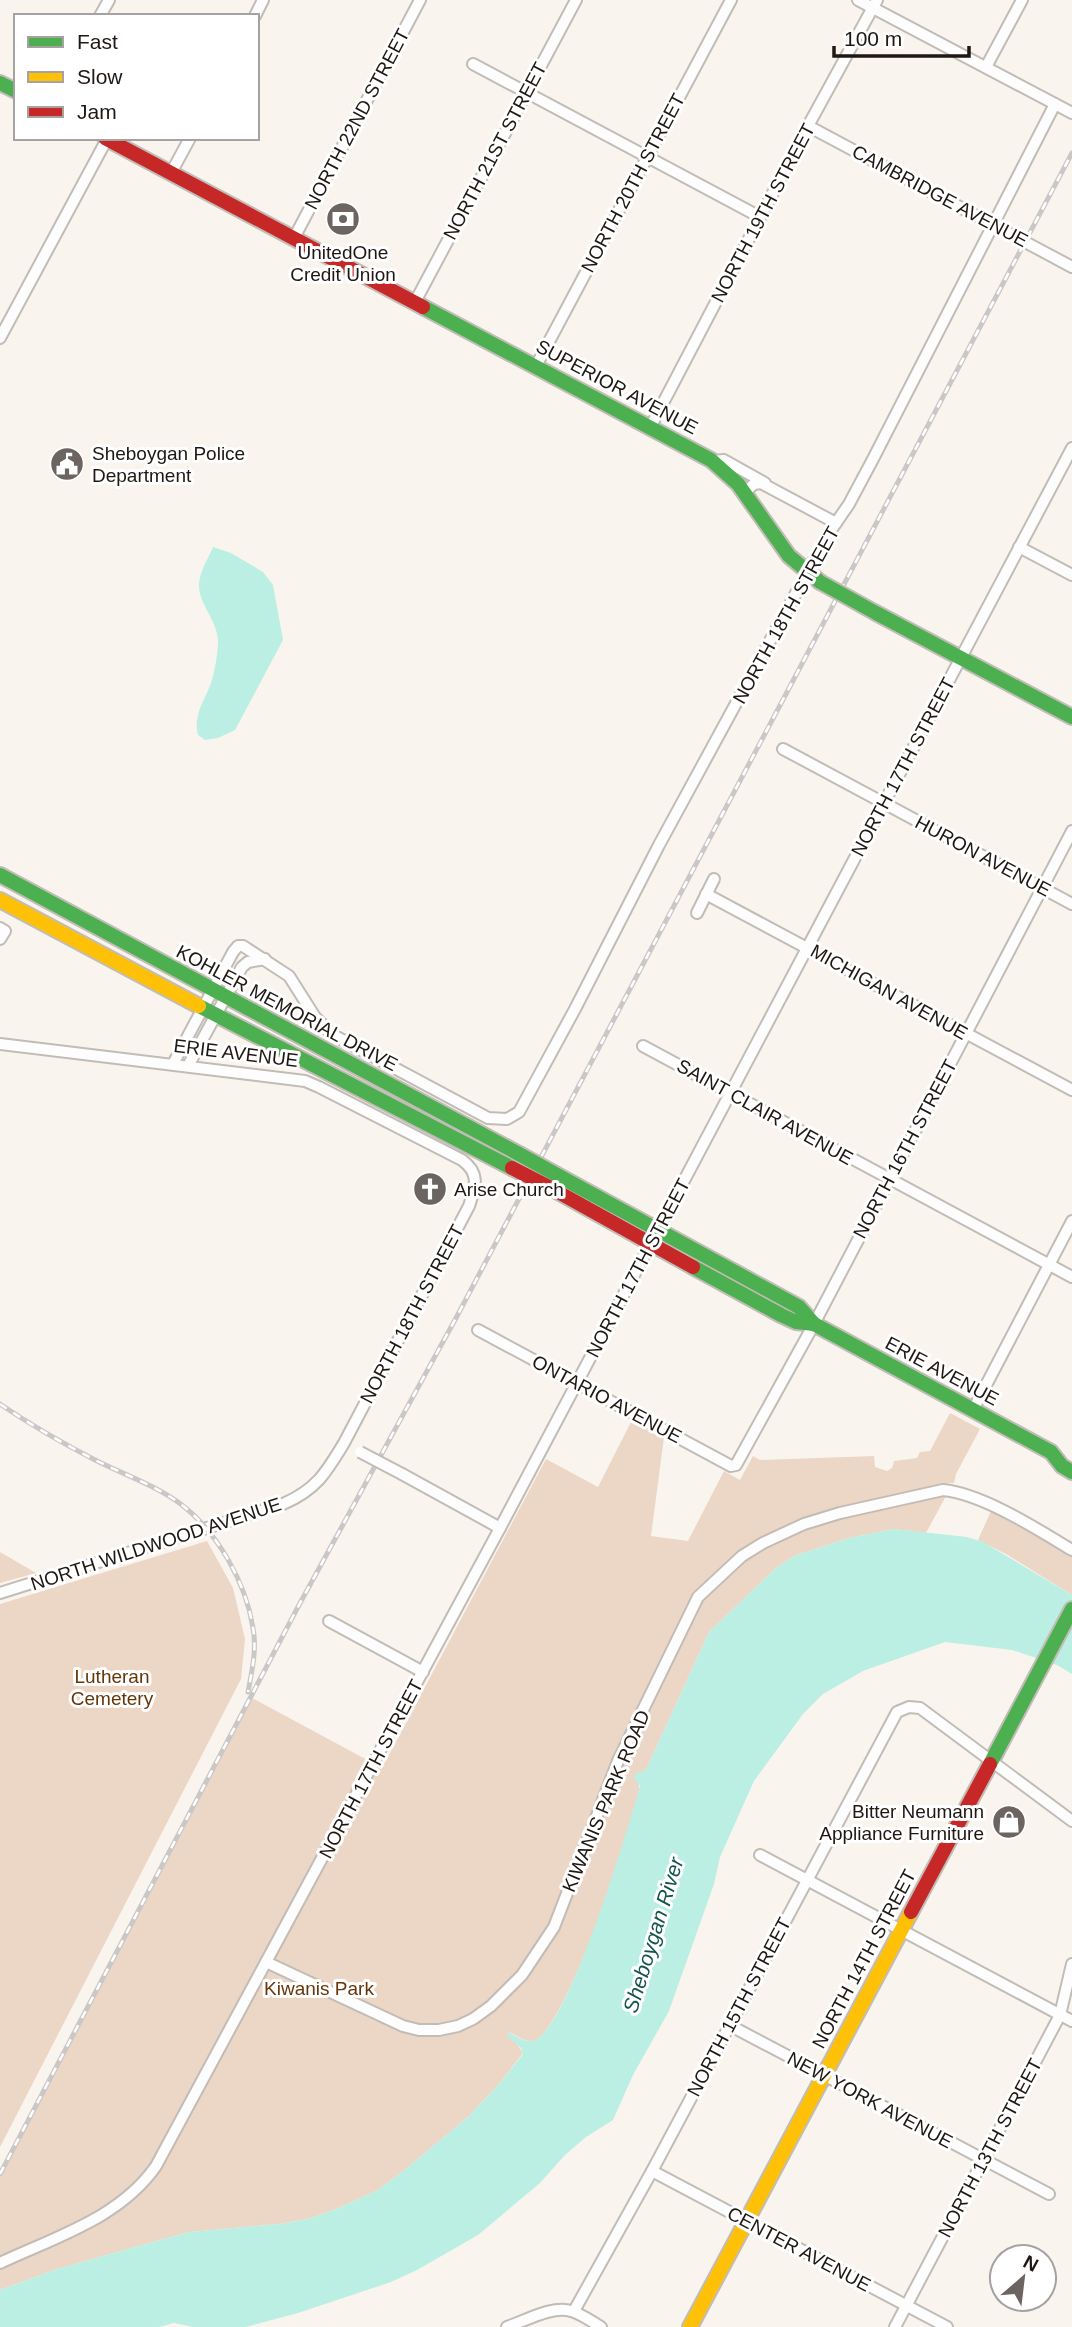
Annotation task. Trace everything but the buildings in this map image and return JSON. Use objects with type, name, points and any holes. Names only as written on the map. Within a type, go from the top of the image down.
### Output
[{"type":"main road","name":"SUPERIOR AVENUE","points":[[108,140],[713,461],[726,470],[745,492],[783,548],[807,573],[876,614],[1072,717]]},
{"type":"main road","name":"KOHLER MEMORIAL DRIVE","points":[[0,876],[519,1154],[553,1181]]},
{"type":"main road","name":"KOHLER MEMORIAL DRIVE","points":[[0,900],[209,1012],[512,1168],[553,1181]]},
{"type":"main road","name":"ERIE AVENUE","points":[[553,1181],[654,1236],[799,1307],[814,1324],[1051,1452],[1072,1455]]},
{"type":"main road","name":"ERIE AVENUE","points":[[1051,1452],[1062,1466],[1072,1472]]},
{"type":"main road","name":"NORTH 14TH STREET","points":[[690,2327],[1072,1609]]},
{"type":"street","name":"NORTH 22ND STREET","points":[[294,238],[420,0]]},
{"type":"street","name":"NORTH 21ST STREET","points":[[415,302],[576,0]]},
{"type":"street","name":"NORTH 20TH STREET","points":[[537,366],[731,0]]},
{"type":"street","points":[[858,0],[875,4],[1072,113]]},
{"type":"street","points":[[986,67],[1022,0]]},
{"type":"street","name":"NORTH 19TH STREET","points":[[651,426],[875,4]]},
{"type":"street","points":[[473,64],[760,217]]},
{"type":"street","name":"NORTH 18TH STREET","points":[[265,959],[293,981],[315,1017],[332,1035],[488,1118],[507,1119],[518,1112],[659,845],[914,381],[991,224],[1055,104]]},
{"type":"street","name":"CAMBRIDGE AVENUE","points":[[808,126],[1072,267]]},
{"type":"street","points":[[0,338],[105,140]]},
{"type":"street","points":[[171,173],[189,140]]},
{"type":"street","name":"NORTH 17TH STREET","points":[[0,2263],[108,2212],[136,2191],[156,2166],[500,1528],[1072,448]]},
{"type":"street","points":[[713,461],[724,460],[836,523]]},
{"type":"street","points":[[745,492],[758,482],[777,491]]},
{"type":"street","points":[[1019,547],[1072,575]]},
{"type":"street","name":"HURON AVENUE","points":[[783,749],[1072,904]]},
{"type":"street","name":"NORTH 16TH STREET","points":[[736,1465],[814,1324],[1072,831]]},
{"type":"street","points":[[697,913],[714,879]]},
{"type":"street","name":"MICHIGAN AVENUE","points":[[706,894],[1072,1090]]},
{"type":"street","points":[[188,1066],[238,946],[246,947],[265,959]]},
{"type":"street","points":[[219,993],[244,965],[253,960],[265,959]]},
{"type":"street","points":[[173,1064],[209,1012]]},
{"type":"street","name":"ERIE AVENUE","points":[[0,1044],[290,1078],[319,1087],[462,1160],[474,1172],[477,1184]]},
{"type":"street","name":"SAINT CLAIR AVENUE","points":[[643,1046],[1072,1277]]},
{"type":"street","name":"NORTH 18TH STREET","points":[[344,1443],[469,1206],[477,1184]]},
{"type":"street","points":[[973,1410],[1072,1222]]},
{"type":"street","name":"ONTARIO AVENUE","points":[[478,1331],[731,1466],[736,1465]]},
{"type":"street","points":[[344,1443],[500,1528]]},
{"type":"street","name":"NORTH WILDWOOD AVENUE","points":[[0,1593],[207,1530],[302,1496],[327,1472],[344,1443]]},
{"type":"street","name":"KIWANIS PARK ROAD","points":[[266,1962],[403,2026],[419,2030],[439,2031],[473,2019],[507,1991],[545,1944],[554,1927],[618,1761],[698,1597],[742,1556],[763,1543],[804,1524],[840,1513],[943,1490],[968,1494],[1072,1550]]},
{"type":"street","points":[[328,1621],[423,1672]]},
{"type":"street","name":"NORTH 15TH STREET","points":[[573,2311],[652,2171],[893,1717],[899,1710],[907,1707],[919,1708],[992,1760]]},
{"type":"street","points":[[992,1760],[1072,1821]]},
{"type":"street","points":[[760,1855],[1072,2021]]},
{"type":"street","name":"NORTH 13TH STREET","points":[[895,2327],[1060,2015],[1072,1964]]},
{"type":"street","name":"NEW YORK AVENUE","points":[[729,2025],[1049,2194]]},
{"type":"street","name":"CENTER AVENUE","points":[[652,2171],[947,2327]]},
{"type":"street","points":[[507,2327],[545,2313],[565,2310],[573,2311],[601,2327]]},
{"type":"green space","name":"Kiwanis Park","points":[[950,1413],[980,1429],[956,1474],[954,1483],[948,1483],[946,1496],[926,1533],[894,1529],[849,1538],[794,1556],[775,1569],[709,1632],[646,1770],[635,1775],[639,1790],[625,1843],[580,1967],[563,2003],[547,2029],[534,2041],[525,2040],[509,2032],[523,2053],[469,2116],[378,2190],[334,2210],[308,2219],[279,2224],[189,2232],[57,2269],[0,2290],[0,2177],[252,1698],[382,1768],[546,1459],[598,1487],[632,1420],[664,1437],[651,1536],[688,1541],[724,1471],[740,1480],[753,1456],[760,1460],[874,1456],[875,1467],[887,1471],[892,1468],[894,1461],[917,1458],[920,1452],[930,1451]]},
{"type":"green space","points":[[991,1511],[1072,1556],[1072,1595],[978,1540]]},
{"type":"green space","name":"Lutheran Cemetery","points":[[207,1541],[233,1588],[245,1639],[241,1679],[0,2147],[0,1604]]},
{"type":"green space","points":[[0,1552],[36,1573],[0,1583]]},
{"type":"water","points":[[213,547],[231,553],[263,572],[273,585],[283,640],[235,730],[218,738],[205,740],[198,735],[197,721],[212,678],[218,640],[199,586],[202,570]]},
{"type":"water","name":"Sheboygan River","points":[[894,1529],[967,1537],[983,1542],[1072,1595],[1072,1674],[1057,1665],[1012,1650],[945,1642],[863,1671],[823,1694],[803,1714],[754,1781],[720,1857],[714,1884],[669,2011],[633,2075],[613,2120],[586,2137],[565,2155],[540,2183],[478,2235],[391,2282],[246,2327],[193,2327],[174,2323],[159,2327],[0,2327],[0,2290],[57,2269],[189,2232],[279,2224],[308,2219],[334,2210],[378,2190],[469,2116],[523,2054],[521,2048],[507,2036],[508,2032],[524,2040],[533,2041],[547,2029],[563,2003],[596,1925],[624,1841],[640,1786],[634,1778],[635,1774],[646,1770],[709,1632],[775,1569],[794,1556],[849,1538]]},
{"type":"railway","points":[[0,2174],[299,1605],[456,1318],[1072,153]]},
{"type":"railway","points":[[0,1404],[72,1448],[152,1486],[195,1516],[218,1544],[244,1594],[253,1628],[254,1644],[248,1692]]},
{"type":"traffic: fast","points":[[0,83],[14,90]]},
{"type":"traffic: fast","points":[[423,307],[711,460],[738,484],[789,556],[820,582]]},
{"type":"traffic: fast","points":[[820,582],[876,613]]},
{"type":"traffic: fast","points":[[876,613],[1072,717]]},
{"type":"traffic: fast","points":[[0,875],[519,1154]]},
{"type":"traffic: fast","points":[[199,1006],[512,1168]]},
{"type":"traffic: fast","points":[[519,1154],[557,1175]]},
{"type":"traffic: fast","points":[[557,1175],[799,1307],[814,1324]]},
{"type":"traffic: fast","points":[[693,1267],[781,1315],[796,1322],[814,1324],[1051,1452],[1062,1466],[1072,1472]]},
{"type":"traffic: fast","points":[[990,1764],[1072,1609]]},
{"type":"traffic: slow","points":[[0,900],[199,1006]]},
{"type":"traffic: slow","points":[[690,2327],[911,1912]]},
{"type":"traffic: jam","points":[[109,140],[423,307]]},
{"type":"traffic: jam","points":[[512,1168],[549,1187]]},
{"type":"traffic: jam","points":[[549,1187],[693,1267]]},
{"type":"traffic: jam","points":[[911,1912],[990,1764]]},
{"type":"place","name":"UnitedOne Credit Union","points":[[343,219]]},
{"type":"place","name":"Sheboygan Police Department","points":[[67,464]]},
{"type":"place","name":"Arise Church","points":[[430,1189]]},
{"type":"place","name":"Bitter Neumann Appliance Furniture","points":[[1009,1822]]}]
